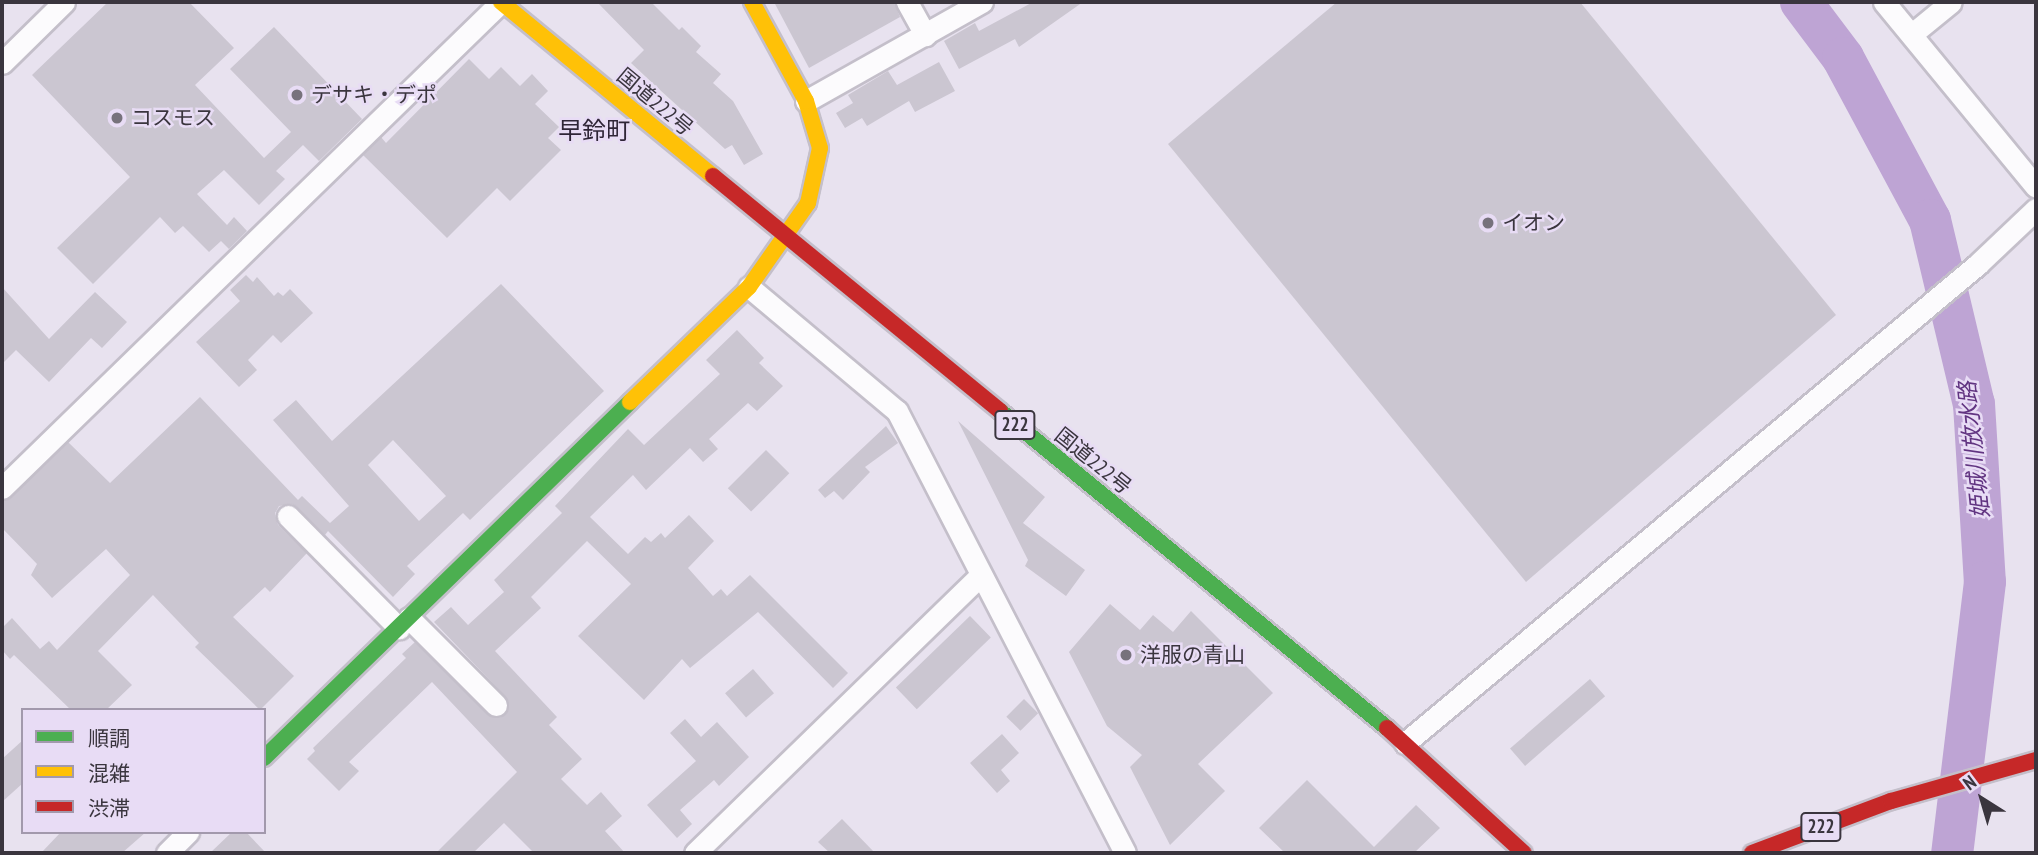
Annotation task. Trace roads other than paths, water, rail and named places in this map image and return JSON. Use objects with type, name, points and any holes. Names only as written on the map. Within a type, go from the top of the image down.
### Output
[{"type":"main road","name":"国道222号","points":[[501,2],[1405,743],[1524,853]]},
{"type":"main road","points":[[266,756],[749,287],[808,203],[820,148],[806,101],[752,2]]},
{"type":"main road","name":"222","points":[[1752,853],[1891,801],[2036,761]]},
{"type":"street","points":[[2,63],[64,2]]},
{"type":"street","points":[[2,488],[501,2]]},
{"type":"street","points":[[907,2],[925,35]]},
{"type":"street","points":[[806,101],[982,2]]},
{"type":"street","points":[[1884,2],[2036,187]]},
{"type":"street","points":[[1912,34],[1951,2]]},
{"type":"street","points":[[1405,743],[1978,264],[2036,209]]},
{"type":"street","points":[[749,287],[897,411],[1125,853]]},
{"type":"street","points":[[288,516],[496,705]]},
{"type":"street","points":[[695,853],[981,575]]},
{"type":"street","points":[[167,853],[186,834]]},
{"type":"waterway","name":"姫城川放水路","points":[[1801,2],[1843,58],[1930,220],[1974,404],[1985,582],[1952,853]]},
{"type":"place","name":"デサキ・デポ","points":[[297,95]]},
{"type":"place","name":"コスモス","points":[[117,118]]},
{"type":"place","name":"イオン","points":[[1488,223]]},
{"type":"place","name":"洋服の青山","points":[[1126,655]]},
{"type":"district","name":"早鈴町","points":[[594,131]]}]
